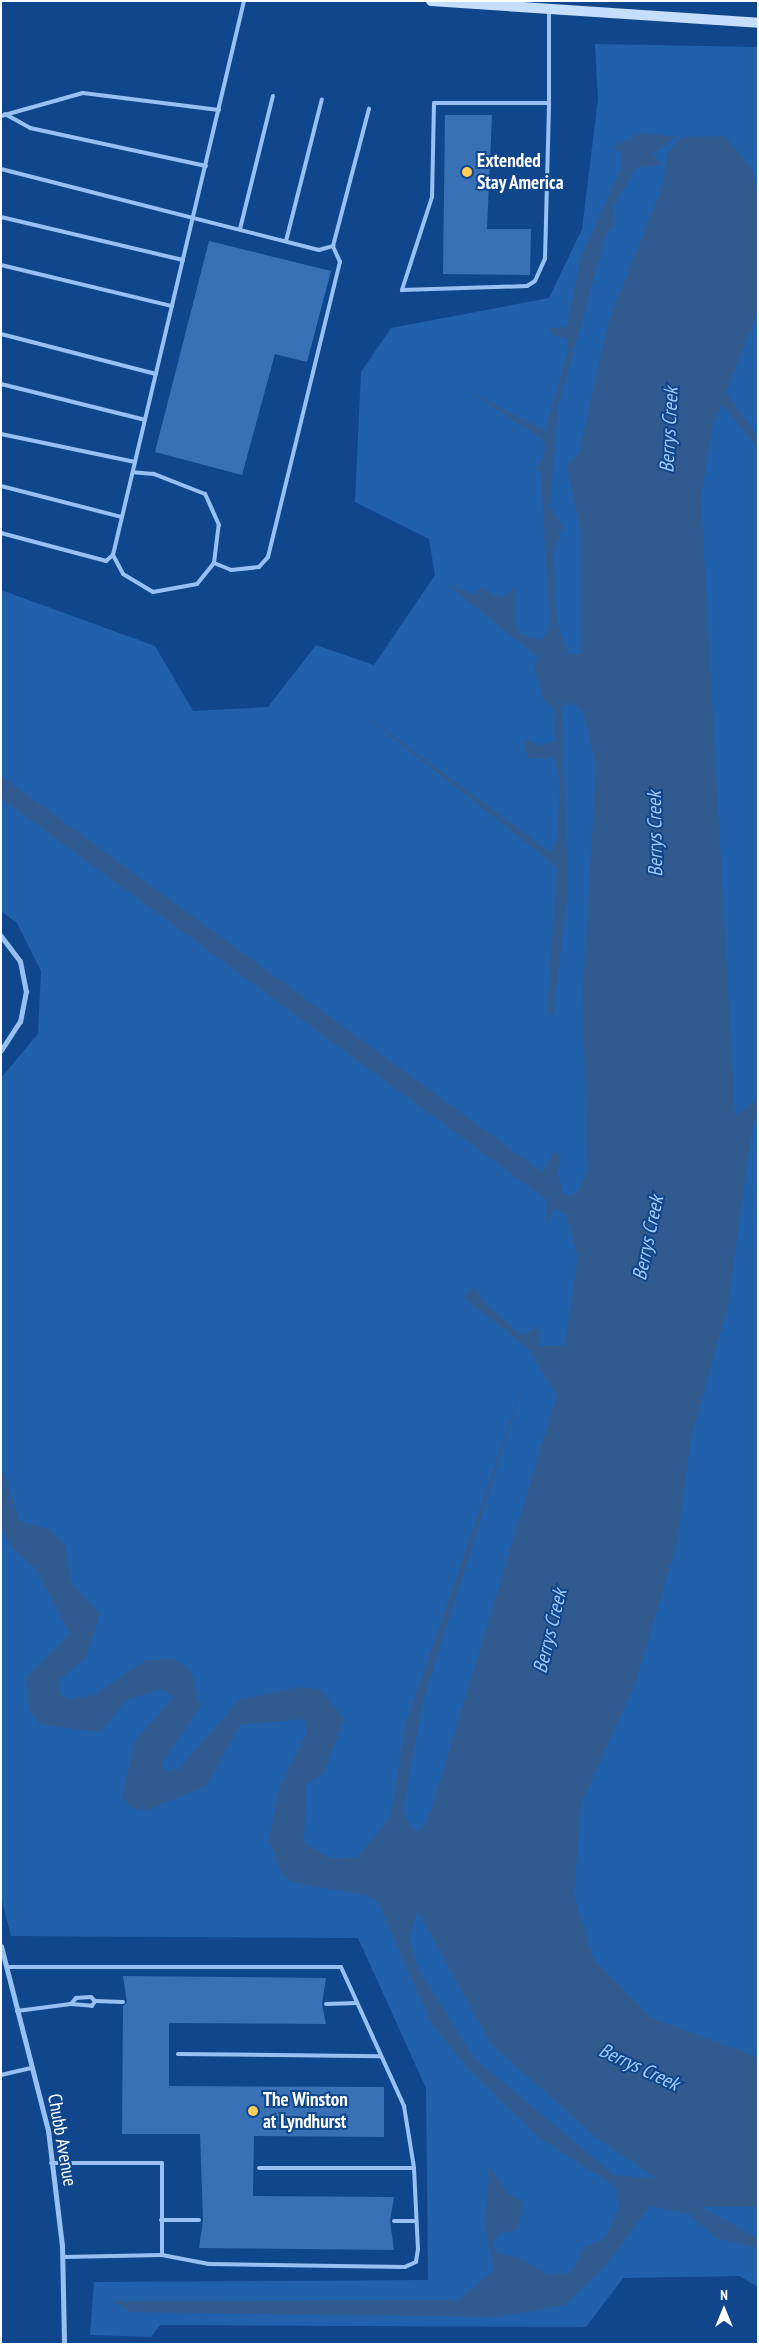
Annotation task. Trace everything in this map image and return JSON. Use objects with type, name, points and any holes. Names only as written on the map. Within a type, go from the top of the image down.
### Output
[{"type":"street","points":[[431,1],[758,23]]},
{"type":"street","points":[[1,936],[20,961],[26,991],[20,1021],[1,1050]]},
{"type":"street","name":"Chubb Avenue","points":[[1,1946],[32,2068],[51,2162],[62,2257],[64,2344]]},
{"type":"lane","points":[[1,534],[106,561],[113,555],[244,1]]},
{"type":"lane","points":[[549,9],[549,102],[545,259],[535,281],[526,286],[402,290],[432,197],[434,102],[549,102]]},
{"type":"lane","points":[[3,114],[83,93],[219,110]]},
{"type":"lane","points":[[240,229],[273,96]]},
{"type":"lane","points":[[286,241],[322,99]]},
{"type":"lane","points":[[214,563],[230,570],[259,567],[268,557],[340,262],[333,246],[369,109]]},
{"type":"lane","points":[[3,114],[30,128],[206,166]]},
{"type":"lane","points":[[1,169],[194,216],[319,250],[333,246]]},
{"type":"lane","points":[[1,217],[184,260]]},
{"type":"lane","points":[[1,265],[172,306]]},
{"type":"lane","points":[[1,334],[156,374]]},
{"type":"lane","points":[[1,384],[145,420]]},
{"type":"lane","points":[[1,434],[135,462]]},
{"type":"lane","points":[[113,555],[123,574],[153,592],[197,584],[214,563],[219,525],[205,494],[154,474],[133,472]]},
{"type":"lane","points":[[1,486],[122,517]]},
{"type":"lane","points":[[6,1967],[341,1967],[404,2106],[414,2168],[416,2262],[405,2267],[209,2264],[162,2255],[62,2257]]},
{"type":"lane","points":[[72,2004],[76,1998],[91,1997],[95,2001],[123,2002]]},
{"type":"lane","points":[[17,2011],[72,2004],[92,2006],[95,2001]]},
{"type":"lane","points":[[326,2004],[358,2003]]},
{"type":"lane","points":[[178,2054],[381,2056]]},
{"type":"lane","points":[[1,2075],[32,2068]]},
{"type":"lane","points":[[51,2162],[162,2163],[162,2255]]},
{"type":"lane","points":[[259,2168],[414,2168]]},
{"type":"lane","points":[[162,2220],[199,2220]]},
{"type":"lane","points":[[394,2221],[415,2221]]},
{"type":"shaded area","points":[[595,44],[758,47],[758,2287],[739,2276],[623,2278],[586,2327],[160,2325],[151,2337],[90,2335],[94,2282],[428,2280],[426,2088],[358,1938],[11,1936],[1,1897],[1,1078],[38,1034],[41,971],[17,923],[1,911],[1,590],[155,646],[193,711],[268,707],[316,645],[374,665],[435,575],[429,539],[355,502],[361,372],[391,328],[549,298],[582,229],[598,99]]},
{"type":"water","name":"Berrys Creek","points":[[641,133],[677,137],[651,154],[662,165],[637,167],[613,206],[615,225],[606,234],[558,407],[550,507],[563,526],[554,553],[557,623],[568,653],[581,655],[581,532],[567,467],[579,452],[609,320],[664,182],[667,153],[682,137],[725,136],[752,169],[758,192],[758,312],[726,392],[758,437],[758,448],[722,404],[713,425],[701,498],[735,1116],[758,1099],[758,1115],[752,1128],[728,1305],[691,1439],[677,1543],[635,1684],[581,1804],[574,1896],[594,1960],[651,2018],[758,2057],[758,2207],[700,2207],[758,2238],[758,2248],[716,2238],[689,2214],[650,2206],[605,2266],[565,2305],[497,2317],[131,2312],[112,2301],[459,2300],[494,2270],[485,2224],[490,2166],[506,2192],[523,2202],[517,2230],[500,2233],[493,2242],[495,2252],[522,2259],[548,2275],[571,2273],[584,2247],[605,2238],[619,2208],[616,2187],[540,2138],[470,2071],[431,2023],[378,1901],[363,1894],[294,1883],[282,1874],[269,1839],[280,1787],[307,1732],[304,1719],[240,1725],[207,1785],[148,1810],[132,1808],[122,1797],[135,1741],[173,1698],[163,1689],[128,1699],[100,1732],[39,1724],[29,1709],[26,1677],[70,1634],[36,1569],[12,1547],[1,1529],[1,1475],[4,1472],[19,1521],[49,1529],[65,1545],[71,1583],[100,1613],[86,1658],[59,1680],[60,1694],[70,1700],[94,1695],[146,1660],[172,1659],[184,1665],[193,1675],[200,1707],[161,1765],[167,1772],[179,1769],[239,1700],[299,1687],[322,1690],[344,1720],[323,1774],[306,1785],[304,1843],[331,1859],[357,1857],[390,1819],[406,1723],[527,1373],[422,1705],[403,1810],[410,1827],[420,1832],[431,1811],[557,1395],[528,1348],[464,1298],[474,1287],[486,1304],[522,1336],[539,1326],[540,1346],[565,1346],[578,1256],[566,1215],[554,1209],[546,1225],[547,1200],[1,798],[1,776],[543,1173],[553,1152],[561,1154],[557,1172],[564,1195],[576,1195],[587,1170],[583,991],[596,765],[583,711],[570,702],[562,707],[568,889],[553,1016],[547,1012],[557,867],[349,703],[550,852],[557,839],[560,782],[554,757],[529,759],[524,747],[526,739],[540,746],[555,741],[553,707],[544,701],[534,666],[539,658],[449,586],[476,594],[482,586],[493,596],[504,596],[515,588],[516,627],[521,635],[541,640],[550,629],[541,472],[536,469],[546,451],[542,439],[467,390],[545,431],[568,350],[567,338],[552,335],[550,328],[567,327],[581,257],[621,169],[621,153],[613,147]],"holes":[[[418,1911],[491,2044],[596,2137],[657,2179],[614,2175],[474,2058],[418,1968],[409,1938]]]},
{"type":"building","name":"Extended Stay America","points":[[445,115],[492,115],[487,229],[531,229],[530,275],[443,274]]},
{"type":"building","points":[[209,241],[331,271],[307,362],[275,354],[242,475],[155,452]]},
{"type":"building","name":"The Winston at Lyndhurst","points":[[123,1976],[326,1978],[322,2004],[326,2024],[169,2023],[169,2086],[384,2087],[384,2137],[254,2136],[253,2196],[394,2197],[390,2221],[394,2250],[199,2248],[203,2220],[200,2134],[122,2134],[123,2006],[127,2002]]},
{"type":"place","name":"Extended Stay America","points":[[467,172]]},
{"type":"place","name":"The Winston at Lyndhurst","points":[[253,2111]]}]
